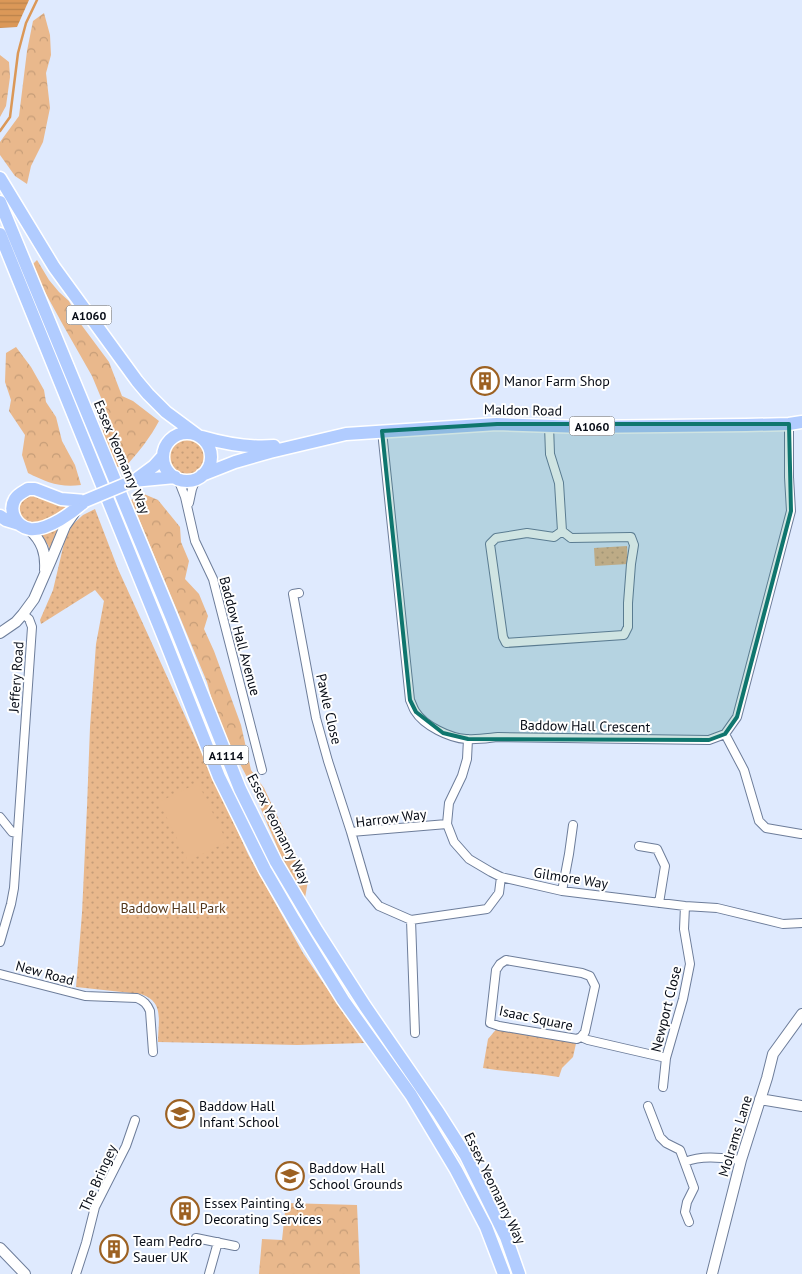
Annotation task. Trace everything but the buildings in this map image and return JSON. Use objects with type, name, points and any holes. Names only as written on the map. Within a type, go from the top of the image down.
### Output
[{"type":"main road","name":"A1060","points":[[0,178],[54,267],[137,381],[166,412],[200,436]]},
{"type":"main road","name":"Essex Yeomanry Way","points":[[0,202],[171,616],[240,789],[276,862],[317,931],[466,1156],[506,1237],[519,1274]]},
{"type":"main road","name":"Essex Yeomanry Way","points":[[0,234],[219,777],[265,870],[294,920],[343,1000],[411,1095],[456,1170],[486,1228],[504,1274]]},
{"type":"main road","name":"Maldon Road","points":[[199,477],[252,457],[346,434],[497,424],[622,426],[789,424],[802,422]]},
{"type":"main road","points":[[132,481],[176,478],[187,481],[199,477],[207,471],[211,460],[210,447],[200,436],[187,433],[182,434],[173,438],[166,446],[164,456],[166,468],[176,478]]},
{"type":"main road","name":"Maldon Road","points":[[200,436],[219,442],[253,446],[304,443]]},
{"type":"main road","points":[[0,516],[24,526],[41,528],[49,526],[81,505],[132,481],[149,470],[164,456]]},
{"type":"main road","points":[[24,526],[15,520],[13,505],[21,493],[28,490],[35,489],[81,505]]},
{"type":"street","points":[[789,424],[791,511],[737,717],[725,734],[744,770],[760,821],[766,828],[800,834],[797,843]]},
{"type":"street","points":[[549,426],[550,454],[559,483],[562,531],[571,538],[631,537],[634,545],[628,603],[628,627],[624,635],[506,643],[503,637],[490,544],[496,538],[527,534],[554,537],[562,531]]},
{"type":"street","name":"Baddow Hall Crescent","points":[[382,431],[410,700],[416,712],[427,723],[443,733],[468,739],[498,737],[709,740],[725,734]]},
{"type":"street","name":"Baddow Hall Avenue","points":[[188,510],[190,495],[199,477]]},
{"type":"street","name":"Baddow Hall Avenue","points":[[176,478],[188,510],[195,541],[213,579],[262,770]]},
{"type":"street","points":[[0,634],[16,622],[34,599],[65,526],[81,505]]},
{"type":"street","points":[[24,526],[36,535],[44,550],[45,576]]},
{"type":"street","name":"Pawle Close","points":[[298,592],[294,594],[316,718],[351,832]]},
{"type":"street","name":"Jeffery Road","points":[[0,942],[12,904],[14,888],[32,627],[29,619],[23,614]]},
{"type":"street","points":[[447,824],[449,803],[462,776],[467,759],[468,739]]},
{"type":"street","points":[[0,817],[12,832],[17,833]]},
{"type":"street","name":"Harrow Way","points":[[411,920],[379,906],[370,894],[351,832],[447,824]]},
{"type":"street","name":"Gilmore Way","points":[[447,824],[454,842],[469,859],[501,877],[562,891],[685,906],[717,908],[783,924],[802,923]]},
{"type":"street","points":[[562,891],[570,830]]},
{"type":"street","points":[[639,846],[657,849],[665,866],[659,903]]},
{"type":"street","points":[[415,1032],[411,920],[488,909],[499,893],[501,877]]},
{"type":"street","name":"Newport Close","points":[[663,1087],[666,1058],[683,999],[690,964],[684,929],[685,906]]},
{"type":"street","name":"Isaac Square","points":[[581,1037],[585,1032],[594,986],[590,976],[506,960],[500,964],[496,970],[490,1023],[577,1039],[581,1037],[666,1058]]},
{"type":"street","name":"New Road","points":[[0,974],[85,996],[137,998],[143,1000],[148,1005],[150,1011],[152,1052]]},
{"type":"street","name":"Molrams Lane","points":[[712,1274],[741,1160],[773,1054],[802,1014]]},
{"type":"street","points":[[760,1099],[802,1106]]},
{"type":"street","points":[[648,1106],[660,1137],[666,1143],[680,1150],[685,1162],[694,1188],[687,1202],[685,1212],[689,1222]]},
{"type":"street","name":"The Bringey","points":[[76,1274],[95,1207],[126,1146],[135,1120]]},
{"type":"street","points":[[685,1162],[695,1158],[741,1160]]},
{"type":"street","points":[[196,1238],[235,1246]]},
{"type":"street","points":[[209,1274],[218,1242]]},
{"type":"street","points":[[0,1248],[25,1274]]},
{"type":"highlighted area","points":[[497,424],[789,424],[791,511],[737,717],[725,734],[709,740],[468,739],[443,733],[416,712],[410,700],[382,431]]},
{"type":"green space","points":[[44,13],[50,35],[51,55],[46,73],[50,108],[43,142],[31,166],[27,184],[15,176],[0,155],[0,142],[19,116],[27,51],[33,21]]},
{"type":"green space","points":[[0,55],[9,62],[10,77],[6,106],[0,117]]},
{"type":"green space","points":[[37,260],[49,280],[69,301],[80,323],[109,362],[122,396],[133,401],[159,421],[144,445],[125,467],[116,467],[105,439],[98,413],[102,400],[92,376],[40,283],[33,264]]},
{"type":"green space","points":[[16,347],[31,367],[44,390],[46,402],[56,417],[62,441],[75,465],[81,485],[66,486],[53,484],[28,473],[22,455],[25,435],[9,411],[11,400],[5,382],[6,353]]},
{"type":"green space","points":[[187,438],[200,444],[206,457],[200,470],[187,476],[174,470],[168,457],[174,444]]},
{"type":"green space","points":[[32,493],[70,507],[44,522],[26,522],[21,517],[19,502]]},
{"type":"green space","points":[[144,494],[158,500],[180,527],[181,542],[189,561],[185,579],[199,594],[208,616],[204,629],[241,725],[251,770],[264,788],[308,881],[305,898],[290,877],[249,781],[218,722],[207,682],[131,500]]},
{"type":"green space","name":"Baddow Hall Park","points":[[95,509],[118,569],[248,854],[303,953],[364,1043],[297,1045],[158,1042],[159,1019],[157,1007],[148,997],[140,994],[76,987],[82,913],[90,727],[96,644],[104,601],[95,590],[41,624],[40,620],[53,590],[65,539],[72,525],[83,515]]},
{"type":"green space","points":[[58,527],[51,553],[48,545],[39,534]]},
{"type":"green space","points":[[627,546],[628,564],[595,566],[594,548]]},
{"type":"green space","points":[[198,783],[227,842],[188,861],[159,802]]},
{"type":"green space","points":[[499,1026],[577,1039],[573,1057],[562,1068],[559,1077],[483,1068],[488,1039]]},
{"type":"green space","points":[[286,1203],[357,1205],[360,1274],[259,1274],[262,1239],[282,1240]]},
{"type":"shaded area","points":[[0,0],[29,0],[17,27],[0,28]]},
{"type":"waterway","points":[[0,131],[10,117],[18,53],[26,23],[37,0]]},
{"type":"place","name":"Manor Farm Shop","points":[[485,381]]},
{"type":"place","name":"Baddow Hall Infant School","points":[[180,1114]]},
{"type":"place","name":"Baddow Hall School Grounds","points":[[290,1176]]},
{"type":"place","name":"Essex Painting & Decorating Services","points":[[185,1211]]},
{"type":"place","name":"Team Pedro Sauer UK","points":[[114,1249]]}]
